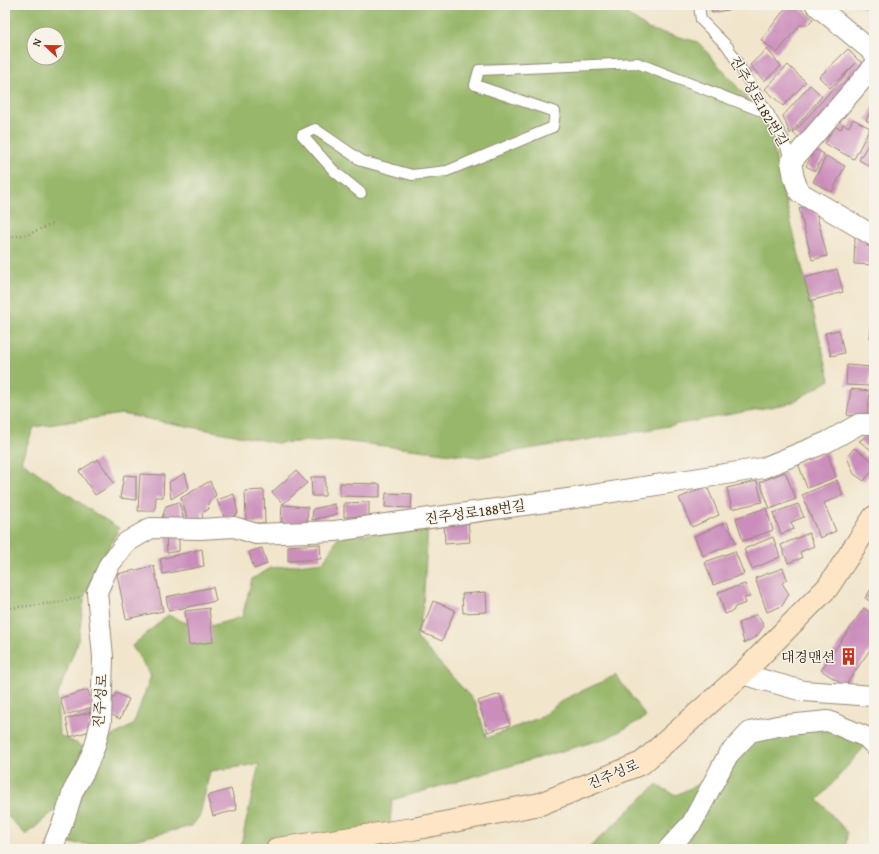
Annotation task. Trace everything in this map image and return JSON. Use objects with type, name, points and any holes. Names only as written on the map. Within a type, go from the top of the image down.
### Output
[{"type":"main road","name":"진주성로","points":[[277,849],[413,829],[540,804],[642,763],[742,674],[828,587],[874,517]]},
{"type":"street","points":[[816,5],[874,53]]},
{"type":"street","points":[[791,162],[874,66]]},
{"type":"street","name":"진주성로182번길","points":[[791,162],[794,178],[799,192],[874,236]]},
{"type":"street","name":"진주성로188번길","points":[[97,592],[109,565],[127,542],[151,528],[200,529],[234,527],[256,534],[335,531],[568,499],[763,468],[827,442],[859,424],[874,424]]},
{"type":"street","name":"진주성로","points":[[52,849],[74,791],[95,746],[101,721],[102,657],[97,592]]},
{"type":"street","points":[[742,674],[803,691],[874,696]]},
{"type":"street","points":[[668,849],[692,823],[728,755],[750,732],[777,726],[828,722],[866,737],[874,745]]},
{"type":"lane","name":"진주성로182번길","points":[[699,5],[701,20],[728,46],[783,138],[791,162]]},
{"type":"lane","points":[[361,192],[334,172],[302,135],[315,128],[362,161],[412,175],[447,171],[553,127],[555,112],[475,84],[479,70],[637,63],[769,114]]},
{"type":"path","points":[[5,238],[29,234],[52,224]]},
{"type":"path","points":[[5,600],[7,599],[11,608],[62,602],[97,592]]},
{"type":"green space","points":[[5,5],[614,5],[648,29],[698,42],[767,121],[830,380],[791,403],[647,430],[479,457],[333,440],[277,443],[122,414],[34,427],[21,461],[93,512],[119,528],[85,594],[78,641],[57,697],[59,735],[84,747],[62,804],[26,835],[5,813]]},
{"type":"green space","points":[[428,526],[423,607],[417,638],[475,702],[487,738],[541,717],[563,700],[616,675],[646,717],[607,738],[392,800],[388,849],[240,849],[259,764],[210,771],[200,815],[192,826],[113,845],[63,843],[103,741],[133,725],[151,676],[132,646],[168,615],[200,629],[242,617],[252,579],[271,568],[323,562],[338,538]]},
{"type":"green space","points":[[842,716],[871,739],[818,800],[847,832],[846,849],[588,849],[656,785],[676,795],[728,770],[763,729]]},
{"type":"building","points":[[711,5],[733,5],[733,9],[712,13]]},
{"type":"building","points":[[788,5],[796,5],[813,19],[807,25],[800,25],[777,53],[761,40]]},
{"type":"building","points":[[857,5],[874,5],[874,12]]},
{"type":"building","points":[[767,49],[781,66],[764,81],[750,65]]},
{"type":"building","points":[[848,49],[858,60],[867,65],[804,143],[793,133],[856,63],[830,88],[819,77]]},
{"type":"building","points":[[788,65],[806,82],[783,106],[765,89]]},
{"type":"building","points":[[810,85],[822,96],[790,134],[783,116]]},
{"type":"building","points":[[874,106],[874,125],[866,120]]},
{"type":"building","points":[[853,119],[870,128],[854,159],[825,144],[834,126],[841,129],[843,124],[849,127]]},
{"type":"building","points":[[874,134],[874,169],[859,160]]},
{"type":"building","points":[[815,149],[824,154],[815,171],[806,166]]},
{"type":"building","points":[[826,156],[845,166],[832,192],[813,182]]},
{"type":"building","points":[[814,204],[827,256],[812,260],[799,208]]},
{"type":"building","points":[[855,237],[867,237],[867,246],[874,247],[874,265],[854,264]]},
{"type":"building","points":[[837,269],[843,292],[810,301],[804,278]]},
{"type":"building","points":[[873,313],[874,338],[870,338]]},
{"type":"building","points":[[839,330],[844,353],[831,356],[825,333]]},
{"type":"building","points":[[847,365],[871,367],[869,386],[846,385]]},
{"type":"building","points":[[851,389],[870,391],[867,417],[847,415]]},
{"type":"building","points":[[874,432],[874,452],[859,441]]},
{"type":"building","points":[[854,448],[874,462],[874,468],[864,481],[854,474],[847,457]]},
{"type":"building","points":[[827,452],[836,477],[807,488],[798,463]]},
{"type":"building","points":[[98,459],[114,483],[95,495],[79,471]]},
{"type":"building","points":[[296,471],[307,483],[283,504],[272,492]]},
{"type":"building","points":[[785,472],[796,499],[770,509],[760,482]]},
{"type":"building","points":[[185,473],[189,488],[171,499],[169,482]]},
{"type":"building","points":[[140,474],[164,475],[163,497],[156,497],[155,511],[138,511]]},
{"type":"building","points":[[124,475],[136,476],[136,500],[120,498]]},
{"type":"building","points":[[311,477],[325,477],[325,496],[312,496]]},
{"type":"building","points":[[837,480],[843,495],[824,503],[836,531],[820,538],[802,495]]},
{"type":"building","points":[[210,481],[216,495],[208,503],[209,509],[202,513],[203,523],[189,525],[181,498]]},
{"type":"building","points":[[757,481],[762,502],[732,509],[727,488]]},
{"type":"building","points":[[340,483],[380,484],[380,497],[340,496]]},
{"type":"building","points":[[707,486],[719,515],[692,527],[679,498]]},
{"type":"building","points":[[264,490],[265,523],[246,523],[245,491]]},
{"type":"building","points":[[386,493],[412,494],[411,508],[385,507]]},
{"type":"building","points":[[234,494],[238,514],[225,519],[217,500]]},
{"type":"building","points":[[179,502],[185,524],[162,518],[166,506]]},
{"type":"building","points":[[369,502],[369,516],[344,517],[344,503]]},
{"type":"building","points":[[335,504],[337,514],[312,520],[313,509]]},
{"type":"building","points":[[798,504],[804,517],[791,522],[794,529],[781,534],[773,513]]},
{"type":"building","points":[[282,505],[308,507],[307,524],[281,522]]},
{"type":"building","points":[[766,508],[773,530],[743,541],[736,518]]},
{"type":"building","points":[[468,520],[470,542],[445,544],[444,522]]},
{"type":"building","points":[[727,522],[736,543],[703,556],[694,536]]},
{"type":"building","points":[[166,533],[179,533],[179,551],[167,553]]},
{"type":"building","points":[[809,533],[814,546],[800,552],[802,558],[788,563],[781,545]]},
{"type":"building","points":[[773,537],[780,557],[752,569],[744,549]]},
{"type":"building","points":[[320,544],[321,559],[288,561],[288,546]]},
{"type":"building","points":[[262,548],[267,564],[254,569],[249,552]]},
{"type":"building","points":[[202,549],[204,566],[163,574],[160,559]]},
{"type":"building","points":[[735,551],[744,574],[713,585],[705,562]]},
{"type":"building","points":[[154,566],[163,611],[126,619],[117,574]]},
{"type":"building","points":[[783,568],[787,579],[782,583],[789,594],[782,606],[767,612],[755,578]]},
{"type":"building","points":[[745,584],[750,597],[744,598],[746,603],[735,607],[733,611],[725,614],[718,592]]},
{"type":"building","points":[[874,585],[874,604],[865,598]]},
{"type":"building","points":[[213,587],[216,601],[169,611],[166,597]]},
{"type":"building","points":[[486,592],[487,612],[463,613],[462,594]]},
{"type":"building","points":[[433,601],[455,610],[442,641],[421,632]]},
{"type":"building","points":[[209,608],[213,642],[189,645],[185,611]]},
{"type":"building","name":"대경맨션","points":[[864,608],[874,615],[874,644],[845,686],[821,670]]},
{"type":"building","points":[[757,614],[764,626],[756,637],[744,643],[739,623]]},
{"type":"building","points":[[88,690],[93,707],[65,715],[60,698]]},
{"type":"building","points":[[116,693],[129,699],[120,719],[106,712]]},
{"type":"building","points":[[500,694],[510,725],[488,732],[478,701]]},
{"type":"building","points":[[95,711],[98,722],[89,724],[90,731],[70,737],[66,719]]},
{"type":"building","points":[[231,789],[237,810],[213,816],[207,796]]},
{"type":"place","name":"대경맨션","points":[[848,657]]}]
